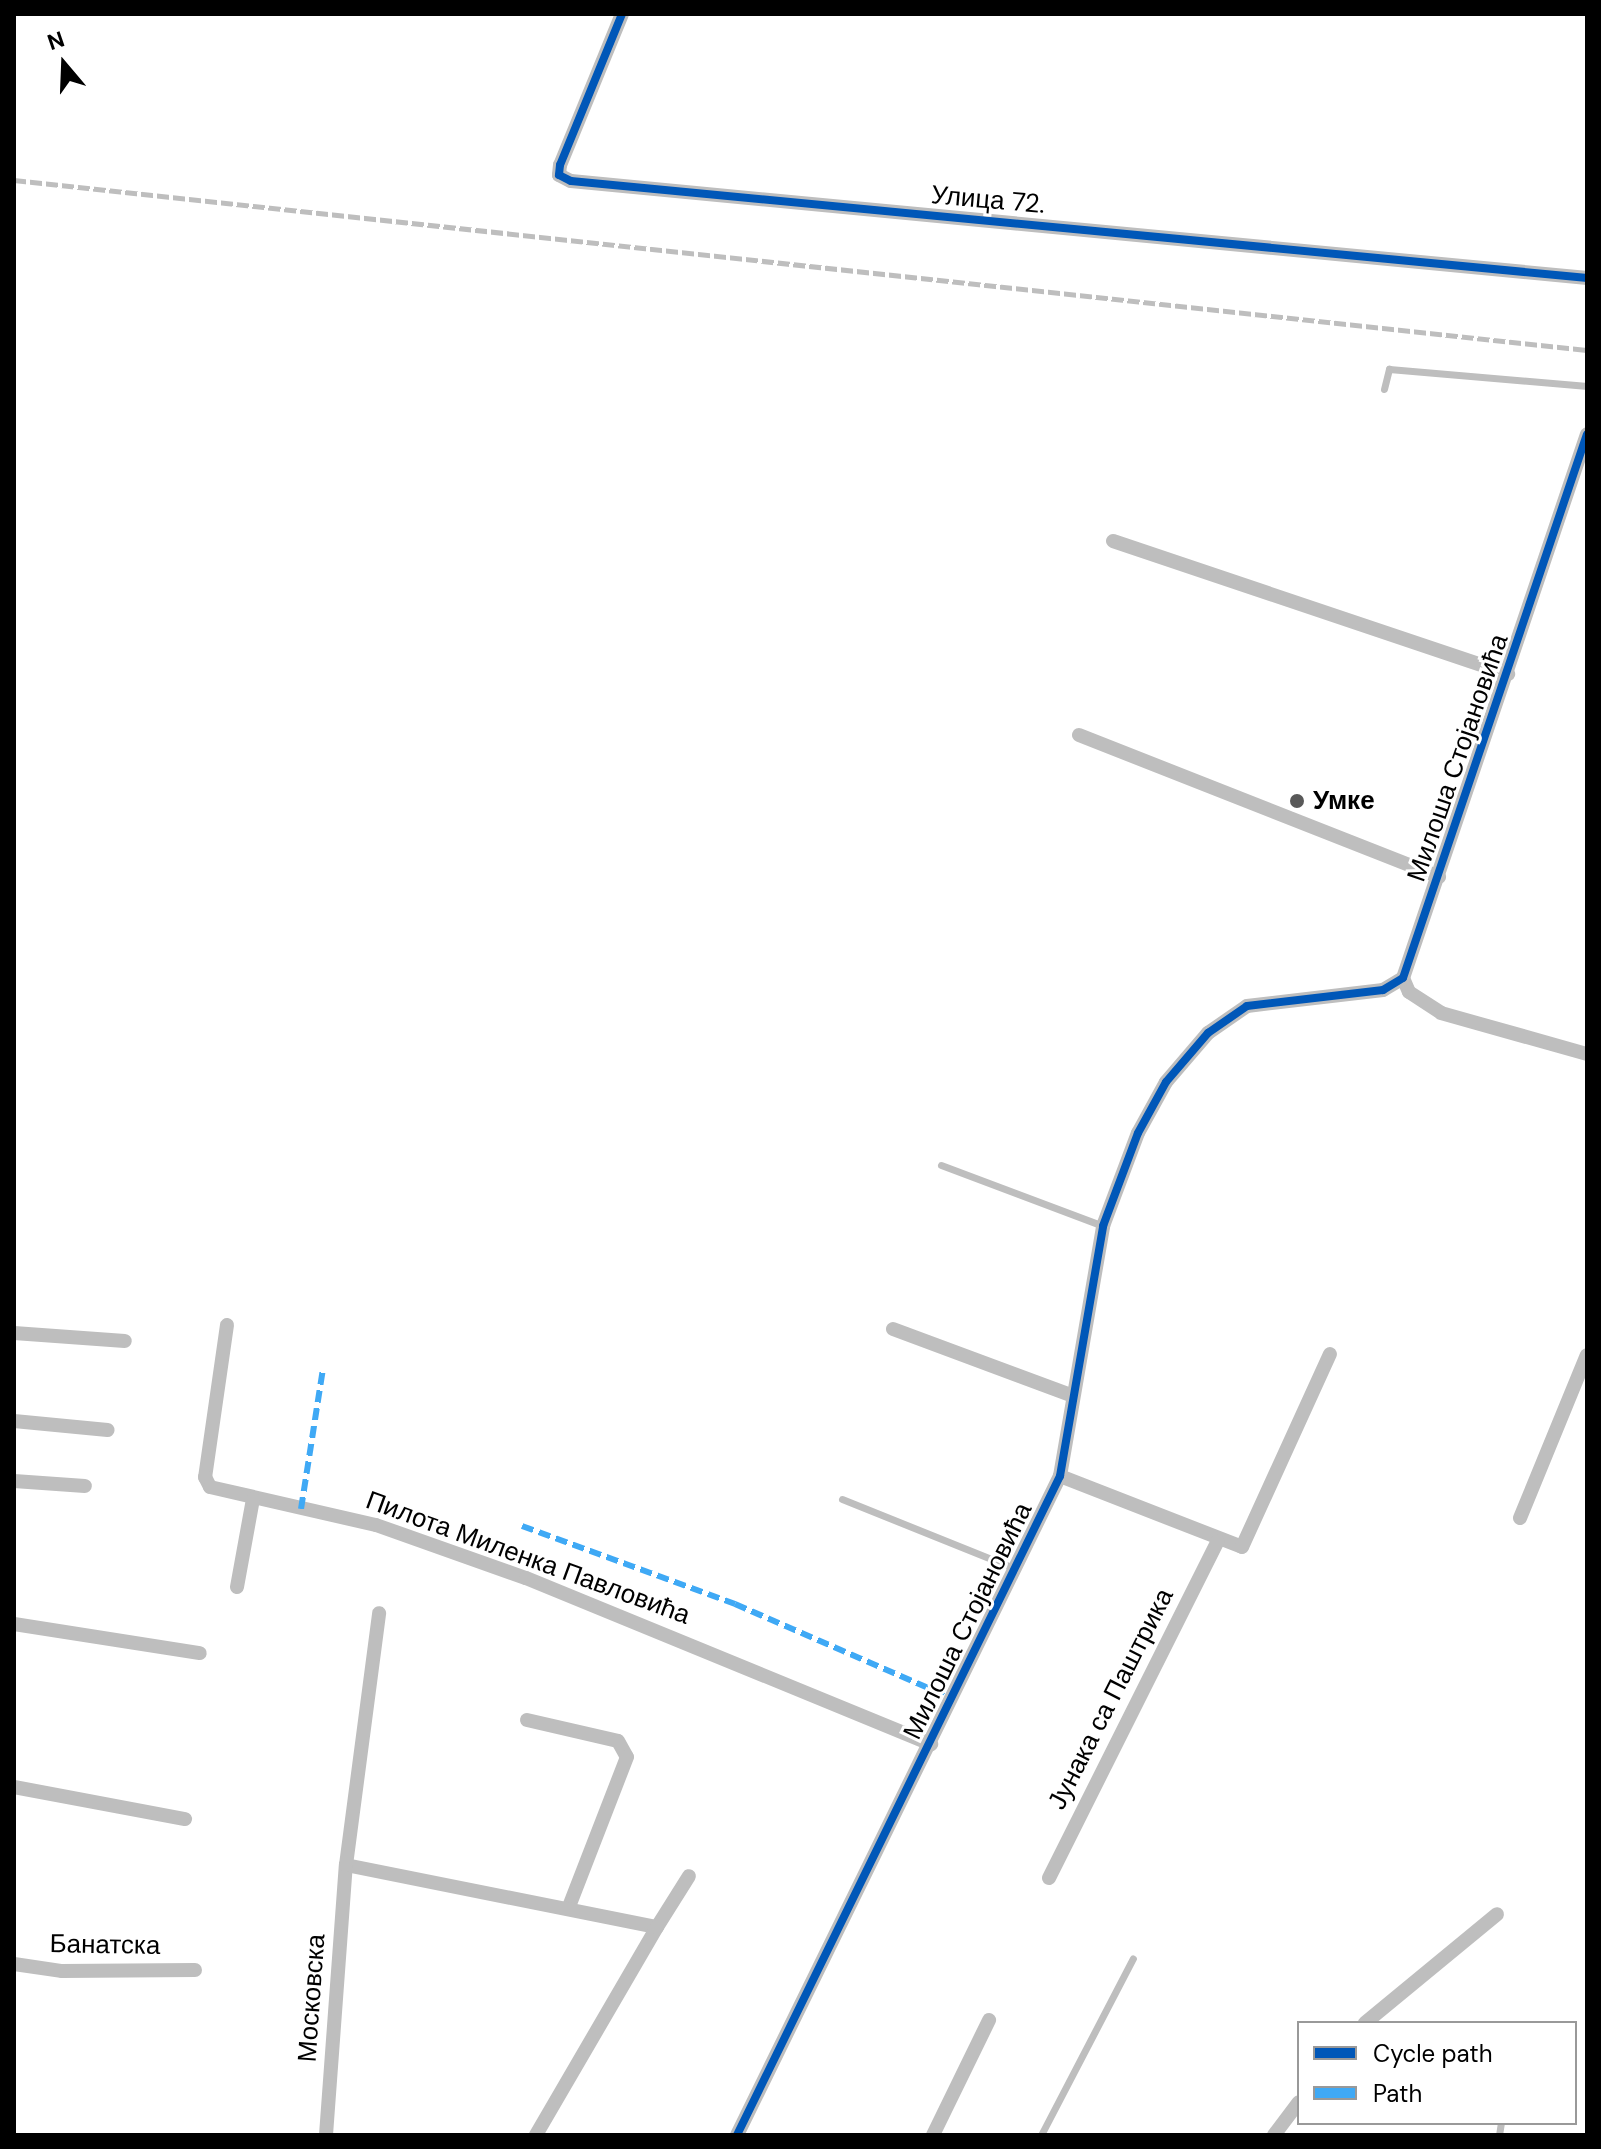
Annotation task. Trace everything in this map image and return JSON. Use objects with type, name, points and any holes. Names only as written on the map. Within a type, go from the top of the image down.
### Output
[{"type":"street","name":"Улица 72.","points":[[622,14],[560,165],[559,175],[571,181],[1587,278]]},
{"type":"street","name":"Милоша Стојановића","points":[[737,2135],[1060,1476],[1103,1226],[1145,1120],[1208,1033],[1247,1006],[1383,990],[1403,978],[1587,434]]},
{"type":"street","name":"Милоша Стојановића","points":[[1113,541],[1508,674]]},
{"type":"street","name":"Милоша Стојановића","points":[[1079,735],[1439,877]]},
{"type":"street","points":[[1403,978],[1409,992],[1441,1013],[1587,1054]]},
{"type":"street","name":"Пилота Миленка Павловића","points":[[227,1325],[205,1477],[210,1487],[376,1525],[526,1578],[931,1744]]},
{"type":"street","points":[[893,1329],[1073,1396]]},
{"type":"street","points":[[14,1333],[125,1341]]},
{"type":"street","points":[[1060,1476],[1217,1542],[1242,1547],[1259,1522],[1330,1354]]},
{"type":"street","points":[[1520,1518],[1587,1355]]},
{"type":"street","points":[[14,1421],[108,1430]]},
{"type":"street","points":[[14,1481],[85,1486]]},
{"type":"street","points":[[237,1587],[253,1499]]},
{"type":"street","name":"Јунака са Паштрика","points":[[1049,1878],[1217,1542]]},
{"type":"street","name":"Московска","points":[[326,2135],[346,1865],[379,1613]]},
{"type":"street","points":[[14,1624],[200,1653]]},
{"type":"street","points":[[527,1720],[618,1741],[627,1757],[568,1909]]},
{"type":"street","points":[[14,1787],[185,1819]]},
{"type":"street","points":[[346,1865],[657,1927]]},
{"type":"street","points":[[536,2135],[689,1876]]},
{"type":"street","points":[[1367,2021],[1497,1914]]},
{"type":"street","name":"Банатска","points":[[14,1964],[62,1971],[195,1970]]},
{"type":"street","points":[[933,2135],[989,2020]]},
{"type":"street","points":[[1274,2135],[1297,2105]]},
{"type":"lane","points":[[1384,389],[1389,369],[1587,386]]},
{"type":"lane","points":[[941,1165],[1103,1226]]},
{"type":"lane","points":[[842,1499],[1016,1569]]},
{"type":"lane","points":[[1041,2135],[1133,1958]]},
{"type":"railway","points":[[14,180],[1587,350]]},
{"type":"marked path","points":[[301,1509],[323,1368]]},
{"type":"marked path","points":[[522,1526],[735,1604],[954,1699]]},
{"type":"cycle path","points":[[622,14],[560,165],[559,175],[571,181],[1587,278]]},
{"type":"cycle path","points":[[737,2135],[1060,1476],[1103,1226],[1138,1133],[1166,1082],[1208,1033],[1247,1006],[1383,990],[1403,978],[1587,434]]},
{"type":"place","name":"Умке","points":[[1297,801]]}]
